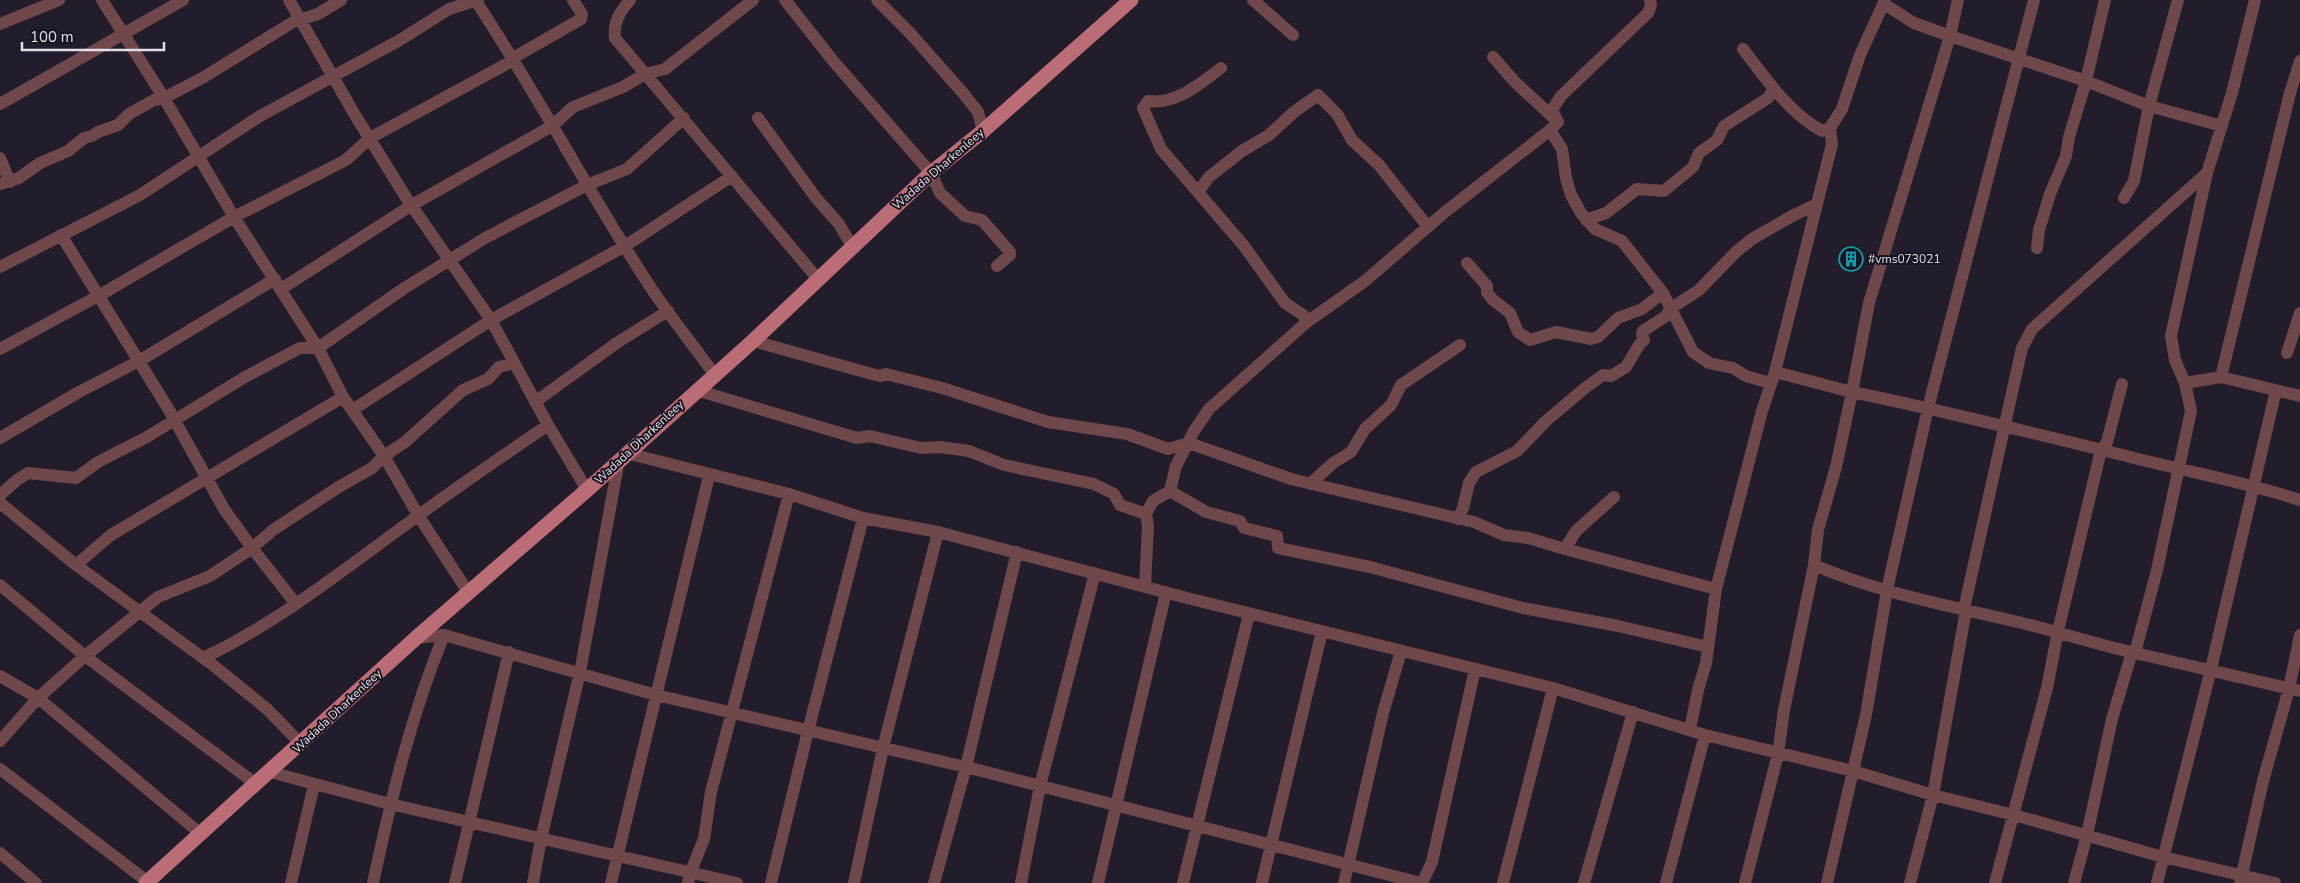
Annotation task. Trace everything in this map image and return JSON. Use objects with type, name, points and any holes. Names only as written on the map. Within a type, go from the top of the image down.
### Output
[{"type":"main road","name":"Wadada Dharkenleey","points":[[147,882],[416,638],[587,490],[622,456],[752,341],[931,173],[983,131],[1114,7],[1131,0]]},
{"type":"street","points":[[0,24],[59,0]]},
{"type":"street","points":[[102,0],[164,98],[198,159],[318,348],[343,397],[354,409],[418,515],[468,592]]},
{"type":"street","points":[[0,104],[183,0]]},
{"type":"street","points":[[289,0],[370,138],[412,205],[491,320],[535,402],[587,490]]},
{"type":"street","points":[[0,158],[5,183],[32,171],[40,163],[68,151],[84,138],[118,125],[129,114],[154,100],[164,98],[204,77],[293,22],[330,8],[341,0]]},
{"type":"street","points":[[0,267],[140,195],[198,159],[260,116],[400,40],[449,9],[476,0],[625,246],[668,311],[714,374]]},
{"type":"street","points":[[0,349],[100,295],[234,217],[346,160],[370,138],[581,19],[582,14],[572,0]]},
{"type":"street","points":[[630,0],[621,11],[616,22],[615,38],[817,278]]},
{"type":"street","points":[[0,438],[79,392],[278,284],[552,126],[573,107],[623,87],[645,74],[665,69],[753,0]]},
{"type":"street","points":[[785,0],[834,62],[931,173],[940,193],[965,216],[982,220],[1010,252],[997,266]]},
{"type":"street","points":[[877,0],[910,32],[958,87],[978,112],[983,131]]},
{"type":"street","points":[[1253,0],[1293,35]]},
{"type":"street","points":[[1650,0],[1651,5],[1648,13],[1561,96],[1552,110],[1571,196],[1586,220],[1595,229],[1622,241],[1663,293],[1670,309],[1691,344],[1693,352],[1709,363],[1733,368],[1746,376],[1772,377],[2004,424],[2101,450],[2252,485],[2300,500]]},
{"type":"street","points":[[1745,883],[1778,754],[1784,710],[1814,565],[1818,530],[1836,466],[1869,303],[1950,36],[1958,0]]},
{"type":"street","points":[[1827,883],[1866,715],[1888,590],[1928,408],[2034,0]]},
{"type":"street","points":[[2037,248],[2038,230],[2044,209],[2066,156],[2069,137],[2086,81],[2106,0]]},
{"type":"street","points":[[2124,198],[2134,182],[2149,106],[2178,0]]},
{"type":"street","points":[[2074,883],[2087,835],[2112,719],[2134,652],[2179,469],[2191,411],[2185,383],[2175,360],[2171,336],[2207,173],[2222,126],[2256,0]]},
{"type":"street","points":[[1743,49],[1774,89],[1814,126],[1822,131],[1830,128],[1842,109],[1860,55],[1872,31],[1878,12],[1885,2],[1914,23],[2086,81],[2149,106],[2222,126]]},
{"type":"street","points":[[1493,57],[1554,126]]},
{"type":"street","points":[[2221,377],[2295,94],[2300,61]]},
{"type":"street","points":[[1221,68],[1184,94],[1162,103],[1148,101],[1143,108],[1161,149],[1244,246],[1285,303],[1303,315],[1307,322]]},
{"type":"street","points":[[1586,220],[1606,213],[1637,189],[1664,191],[1694,167],[1700,153],[1717,140],[1724,126],[1768,98],[1774,89]]},
{"type":"street","points":[[1198,192],[1209,177],[1242,151],[1269,135],[1294,112],[1318,95],[1337,114],[1352,140],[1379,165],[1428,227]]},
{"type":"street","points":[[0,495],[28,473],[76,478],[98,462],[175,420],[245,377],[300,348],[318,348],[404,289],[486,238],[587,185],[627,169],[684,118]]},
{"type":"street","points":[[758,118],[816,198],[839,224],[852,246]]},
{"type":"street","points":[[1145,587],[1148,526],[1146,514],[1153,501],[1170,491],[1176,466],[1194,431],[1209,409],[1307,322],[1365,281],[1485,180],[1554,126]]},
{"type":"street","points":[[1690,730],[1698,690],[1706,663],[1716,589],[1832,144],[1830,128]]},
{"type":"street","points":[[1910,883],[1934,796],[1965,609],[2022,348],[2032,329],[2207,173]]},
{"type":"street","points":[[354,409],[491,320],[625,246],[732,176]]},
{"type":"street","points":[[1458,519],[1469,484],[1476,472],[1517,451],[1546,421],[1603,375],[1612,376],[1626,367],[1644,340],[1643,331],[1666,316],[1670,309],[1699,290],[1730,258],[1752,239],[1815,205]]},
{"type":"street","points":[[61,235],[100,295],[175,420],[206,477],[252,548],[296,604]]},
{"type":"street","points":[[1467,263],[1487,286],[1492,299],[1507,309],[1518,332],[1530,340],[1556,332],[1590,339],[1598,337],[1618,318],[1642,309],[1663,293]]},
{"type":"street","points":[[535,402],[618,342],[668,311]]},
{"type":"street","points":[[2287,353],[2300,313]]},
{"type":"street","points":[[752,341],[880,376],[886,374],[942,388],[1048,422],[1127,434],[1168,449],[1189,443],[1310,484],[1489,527],[1504,534],[1528,538],[1716,589]]},
{"type":"street","points":[[1310,484],[1333,463],[1351,452],[1366,429],[1391,405],[1401,385],[1460,345]]},
{"type":"street","points":[[0,741],[38,698],[85,656],[141,613],[158,597],[210,576],[252,548],[281,525],[372,468],[384,456],[405,442],[422,424],[463,390],[488,379],[500,367],[514,363]]},
{"type":"street","points":[[2185,383],[2221,377],[2300,396]]},
{"type":"street","points":[[1995,883],[2047,688],[2058,631],[2101,450],[2107,442],[2122,384]]},
{"type":"street","points":[[696,390],[857,438],[870,436],[921,448],[940,447],[969,451],[1004,465],[1094,484],[1114,494],[1120,505],[1146,514]]},
{"type":"street","points":[[2157,883],[2211,669],[2252,485],[2276,390]]},
{"type":"street","points":[[76,565],[111,534],[343,397]]},
{"type":"street","points":[[203,658],[227,647],[296,604],[418,515],[548,425]]},
{"type":"street","points":[[533,883],[541,840],[580,672],[622,456],[789,494],[863,518],[938,532],[1249,614],[1553,688],[1705,735],[1853,771],[1934,796],[2014,815],[2241,879],[2275,883]]},
{"type":"street","points":[[611,883],[709,476]]},
{"type":"street","points":[[1170,491],[1206,512],[1240,521],[1244,528],[1277,536],[1278,548],[1370,566],[1523,608],[1618,626],[1708,648]]},
{"type":"street","points":[[689,877],[704,839],[711,792],[789,494]]},
{"type":"street","points":[[1565,549],[1576,531],[1614,497]]},
{"type":"street","points":[[0,504],[76,565],[203,658],[267,709],[301,744]]},
{"type":"street","points":[[771,883],[808,730],[863,518]]},
{"type":"street","points":[[854,883],[883,748],[938,532]]},
{"type":"street","points":[[934,883],[966,767],[1017,552]]},
{"type":"street","points":[[1814,565],[1842,577],[1888,590],[2058,631],[2104,646],[2211,669],[2294,690]]},
{"type":"street","points":[[1021,883],[1040,786],[1095,573]]},
{"type":"street","points":[[0,585],[85,656],[256,784]]},
{"type":"street","points":[[1098,883],[1166,592]]},
{"type":"street","points":[[1183,883],[1199,825],[1249,614]]},
{"type":"street","points":[[1262,883],[1322,631]]},
{"type":"street","points":[[416,638],[444,635],[656,695],[966,767],[1421,883],[1432,862],[1476,669]]},
{"type":"street","points":[[373,883],[390,804],[416,711],[444,635]]},
{"type":"street","points":[[2241,879],[2263,781],[2294,690],[2300,635]]},
{"type":"street","points":[[1344,883],[1383,713],[1401,651]]},
{"type":"street","points":[[455,883],[509,652]]},
{"type":"street","points":[[0,676],[38,698],[200,834]]},
{"type":"street","points":[[1503,883],[1553,688]]},
{"type":"street","points":[[1584,883],[1632,712]]},
{"type":"street","points":[[1666,883],[1705,735]]},
{"type":"street","points":[[0,769],[147,882]]},
{"type":"street","points":[[270,772],[314,785],[468,823],[617,856],[689,877],[737,883]]},
{"type":"street","points":[[291,883],[314,785]]},
{"type":"street","points":[[0,853],[36,883]]},
{"type":"place","name":"#vms073021","points":[[1851,259]]}]
